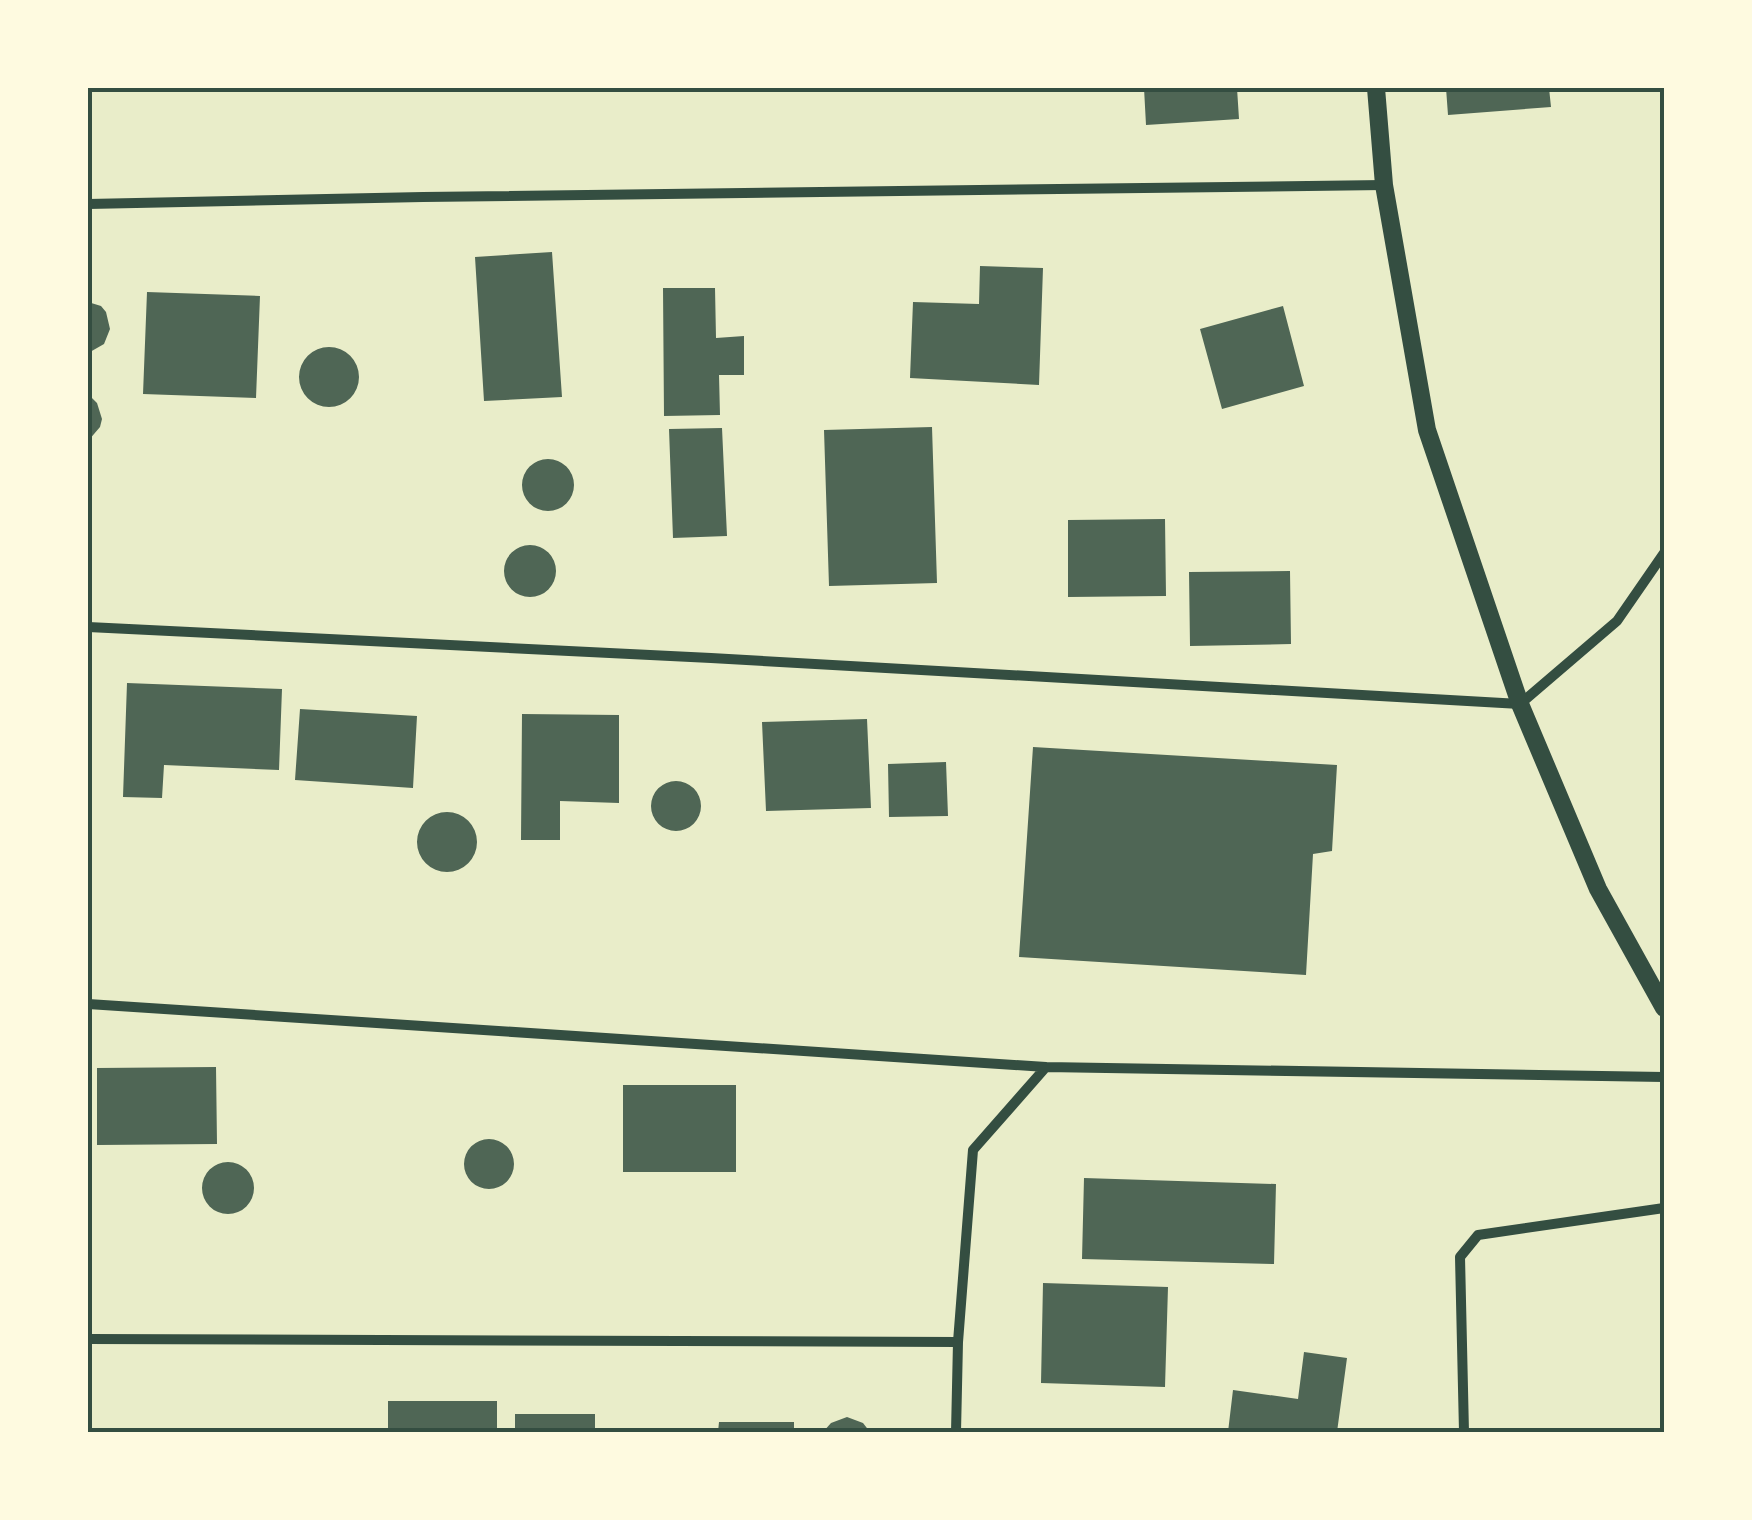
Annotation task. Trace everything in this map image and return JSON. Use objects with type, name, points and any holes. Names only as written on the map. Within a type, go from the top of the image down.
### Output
[{"type":"street","points":[[1376,88],[1384,185],[1427,430],[1520,704],[1598,889],[1664,1008]]},
{"type":"street","points":[[88,204],[1384,185]]},
{"type":"street","points":[[88,627],[1520,704],[1617,621],[1664,554]]},
{"type":"street","points":[[88,1004],[1046,1067],[1664,1077]]},
{"type":"street","points":[[956,1432],[958,1342],[973,1150],[1046,1067]]},
{"type":"street","points":[[1464,1432],[1460,1257],[1478,1235],[1664,1208]]},
{"type":"street","points":[[88,1339],[958,1342]]},
{"type":"building","points":[[1144,88],[1237,88],[1239,119],[1146,125]]},
{"type":"building","points":[[1446,88],[1549,88],[1551,107],[1448,115]]},
{"type":"building","points":[[552,252],[562,397],[484,401],[475,257]]},
{"type":"building","points":[[980,266],[1043,268],[1039,385],[910,378],[913,302],[979,304]]},
{"type":"building","points":[[663,288],[715,288],[716,338],[744,336],[744,375],[719,375],[720,415],[664,416]]},
{"type":"building","points":[[147,292],[260,296],[256,398],[143,394]]},
{"type":"building","points":[[88,302],[106,312],[110,329],[104,344],[90,352],[88,352]]},
{"type":"building","points":[[1283,306],[1304,386],[1222,409],[1200,329]]},
{"type":"building","points":[[329,347],[350,356],[359,377],[350,398],[329,407],[308,398],[299,377],[308,356]]},
{"type":"building","points":[[88,394],[97,403],[102,419],[88,441]]},
{"type":"building","points":[[932,427],[937,583],[829,586],[824,430]]},
{"type":"building","points":[[722,428],[727,536],[673,538],[669,429]]},
{"type":"building","points":[[548,459],[566,467],[574,485],[566,503],[548,511],[530,503],[522,485],[530,467]]},
{"type":"building","points":[[1165,519],[1166,596],[1068,597],[1068,520]]},
{"type":"building","points":[[530,545],[548,553],[556,571],[548,589],[530,597],[512,589],[504,571],[512,553]]},
{"type":"building","points":[[1290,571],[1291,644],[1190,646],[1189,572]]},
{"type":"building","points":[[127,683],[282,689],[279,770],[164,765],[162,798],[123,797]]},
{"type":"building","points":[[300,709],[417,716],[413,788],[295,780]]},
{"type":"building","points":[[522,714],[619,715],[619,803],[560,801],[560,840],[521,840]]},
{"type":"building","points":[[867,719],[871,808],[766,811],[762,722]]},
{"type":"building","points":[[1033,747],[1337,765],[1332,851],[1313,854],[1306,975],[1019,957]]},
{"type":"building","points":[[946,762],[948,816],[889,817],[888,764]]},
{"type":"building","points":[[666,782],[686,782],[700,796],[700,816],[686,830],[666,830],[652,816],[652,796]]},
{"type":"building","points":[[447,812],[468,821],[477,842],[468,863],[447,872],[426,863],[417,842],[426,821]]},
{"type":"building","points":[[216,1067],[217,1144],[97,1145],[97,1068]]},
{"type":"building","points":[[623,1085],[736,1085],[736,1172],[623,1172]]},
{"type":"building","points":[[479,1140],[499,1140],[513,1154],[513,1174],[499,1188],[479,1188],[465,1174],[465,1154]]},
{"type":"building","points":[[228,1162],[246,1170],[254,1188],[246,1206],[228,1214],[210,1206],[202,1188],[210,1170]]},
{"type":"building","points":[[1084,1178],[1276,1184],[1274,1264],[1082,1259]]},
{"type":"building","points":[[1043,1283],[1168,1287],[1165,1387],[1041,1383]]},
{"type":"building","points":[[1304,1352],[1347,1358],[1337,1432],[1228,1432],[1233,1390],[1298,1399]]},
{"type":"building","points":[[388,1401],[497,1401],[497,1432],[388,1432]]},
{"type":"building","points":[[515,1414],[595,1414],[595,1432],[515,1432]]},
{"type":"building","points":[[847,1417],[863,1423],[870,1432],[823,1432],[831,1423]]},
{"type":"building","points":[[719,1422],[794,1422],[794,1432],[718,1432]]}]
